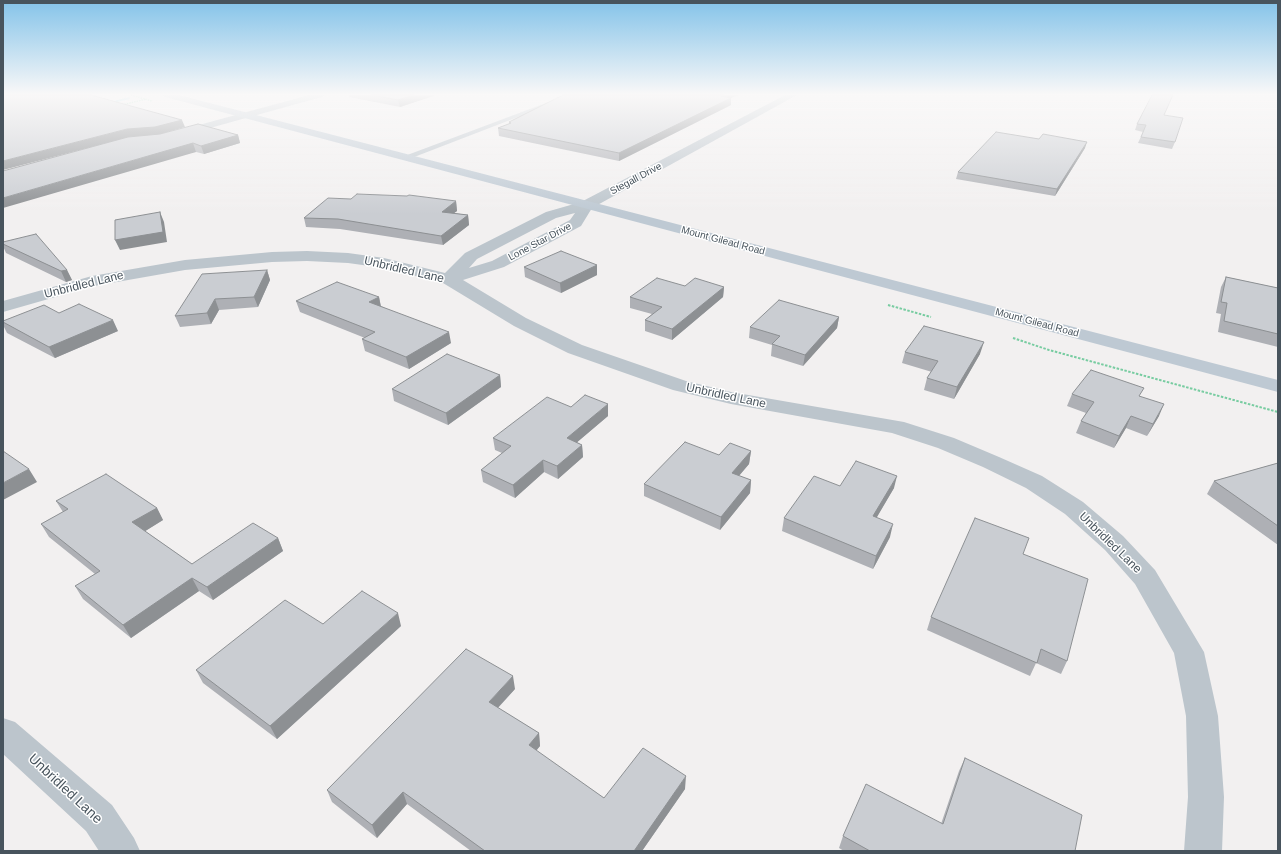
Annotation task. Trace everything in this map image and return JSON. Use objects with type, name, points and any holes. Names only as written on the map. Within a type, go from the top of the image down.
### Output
[{"type":"street","name":"Mount Gilead Road","points":[[322,135],[1278,386]]},
{"type":"street","name":"Stegall Drive","points":[[586,205],[717,135]]},
{"type":"street","name":"Lone Star Drive","points":[[449,279],[498,264],[576,223],[586,205]]},
{"type":"street","name":"Unbridled Lane","points":[[3,307],[92,281],[184,265],[272,257],[307,256],[384,263],[449,279],[520,322],[575,349],[680,386],[731,398],[896,427],[946,443],[1034,482],[1074,508],[1114,543],[1145,577],[1189,652],[1202,716],[1206,797],[1203,851]]},
{"type":"street","name":"Unbridled Lane","points":[[3,733],[99,818],[121,851]]},
{"type":"lane","points":[[406,157],[465,135]]},
{"type":"building","points":[[3,135],[104,135],[3,161]]},
{"type":"building","points":[[151,135],[238,135],[201,146],[193,143],[3,198],[3,171],[128,137]]},
{"type":"building","points":[[531,135],[656,135],[619,153]]},
{"type":"building","points":[[993,135],[1014,135],[1039,139],[1042,135],[1048,135],[1087,142],[1057,189],[958,172]]},
{"type":"building","points":[[1142,135],[1177,135],[1175,142],[1141,137]]},
{"type":"building","points":[[357,194],[409,195],[456,201],[442,212],[468,215],[441,236],[338,219],[304,218],[328,198],[351,199]]},
{"type":"building","points":[[160,212],[163,232],[115,240],[115,220]]},
{"type":"building","points":[[36,234],[67,270],[61,271],[3,244],[3,242]]},
{"type":"building","points":[[561,251],[597,265],[560,283],[524,267]]},
{"type":"building","points":[[267,270],[254,297],[215,299],[207,313],[175,316],[202,274]]},
{"type":"building","points":[[1226,277],[1278,288],[1278,334],[1224,321],[1227,303],[1221,302]]},
{"type":"building","points":[[657,278],[685,286],[695,278],[724,287],[672,329],[645,320],[662,307],[630,297]]},
{"type":"building","points":[[337,282],[379,297],[369,302],[449,332],[406,357],[362,339],[375,332],[296,301]]},
{"type":"building","points":[[779,300],[839,317],[805,355],[772,344],[780,336],[750,327]]},
{"type":"building","points":[[79,304],[113,320],[49,347],[3,322],[44,305],[59,313]]},
{"type":"building","points":[[924,326],[984,342],[957,387],[927,378],[938,361],[905,352]]},
{"type":"building","points":[[447,354],[500,375],[446,413],[392,389]]},
{"type":"building","points":[[1091,370],[1144,388],[1139,396],[1164,404],[1153,424],[1131,416],[1119,436],[1081,421],[1094,402],[1072,394]]},
{"type":"building","points":[[585,395],[608,404],[567,438],[582,445],[557,466],[543,460],[513,485],[481,470],[511,446],[493,438],[547,397],[571,407]]},
{"type":"building","points":[[685,442],[719,455],[730,443],[751,451],[732,473],[751,480],[721,517],[644,484]]},
{"type":"building","points":[[3,451],[29,469],[3,483]]},
{"type":"building","points":[[856,461],[897,476],[873,516],[893,524],[876,556],[784,518],[814,476],[840,486]]},
{"type":"building","points":[[1278,463],[1278,526],[1214,481]]},
{"type":"building","points":[[106,474],[157,508],[132,522],[192,564],[253,523],[278,538],[207,587],[192,578],[123,625],[75,586],[100,571],[41,524],[68,509],[56,501]]},
{"type":"building","points":[[975,518],[1029,538],[1023,554],[1088,579],[1067,661],[1041,649],[1037,663],[931,617]]},
{"type":"building","points":[[362,591],[398,613],[270,726],[196,670],[285,600],[323,624]]},
{"type":"building","points":[[466,649],[513,676],[489,702],[539,733],[529,745],[604,798],[643,748],[686,776],[634,851],[485,851],[403,792],[372,825],[327,790]]},
{"type":"building","points":[[965,758],[1082,815],[1075,851],[870,851],[843,836],[866,784],[943,824]]}]
